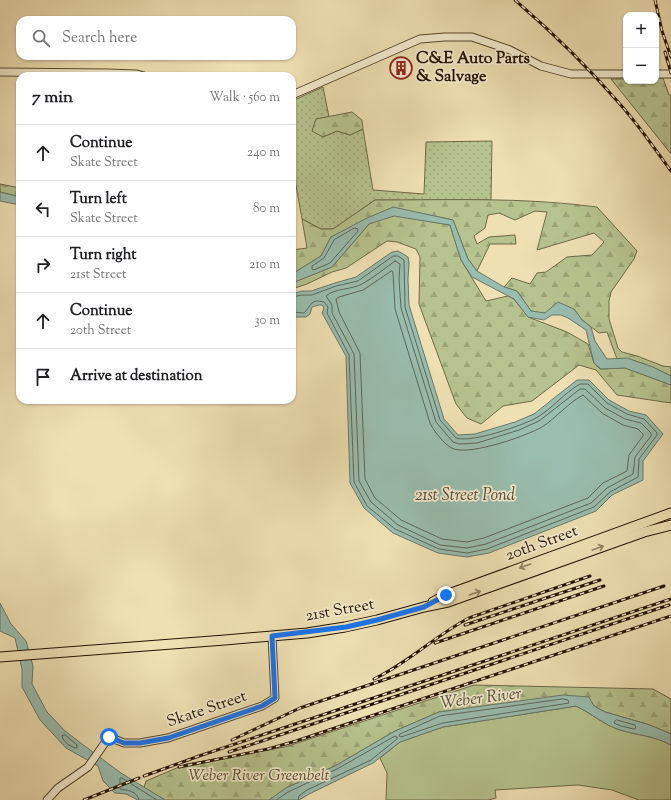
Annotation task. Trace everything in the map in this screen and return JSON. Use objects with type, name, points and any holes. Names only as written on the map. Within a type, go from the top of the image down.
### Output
[{"type":"main road","name":"20th Street","points":[[424,607],[446,595],[671,513]]},
{"type":"main road","name":"21st Street","points":[[0,657],[272,636],[346,627],[448,602],[644,532],[671,525]]},
{"type":"street","points":[[296,93],[420,39],[445,37],[472,37],[510,50],[541,66],[571,74],[623,74]]},
{"type":"street","points":[[0,72],[16,72]]},
{"type":"street","points":[[659,74],[671,74]]},
{"type":"street","name":"Skate Street","points":[[47,800],[58,788],[88,767],[109,737],[124,743],[140,743],[168,738],[262,706],[275,698],[272,636]]},
{"type":"green space","points":[[659,78],[663,78],[669,95],[671,95],[671,154],[611,79],[623,79],[623,84],[659,84]]},
{"type":"green space","points":[[323,87],[329,117],[316,119],[323,137],[337,131],[350,135],[363,129],[373,190],[424,194],[426,142],[492,141],[491,200],[375,200],[333,229],[321,229],[302,219],[296,185],[296,99]]},
{"type":"green space","points":[[352,112],[362,120],[363,129],[350,135],[337,131],[323,137],[312,131],[316,119]]},
{"type":"green space","points":[[0,184],[16,187],[16,196],[0,192]]},
{"type":"green space","points":[[375,200],[514,200],[597,207],[637,251],[634,259],[611,292],[609,301],[609,319],[618,348],[622,352],[663,366],[671,367],[671,376],[638,362],[617,359],[607,332],[599,333],[582,320],[574,309],[545,314],[531,311],[517,291],[504,287],[512,278],[530,284],[537,273],[546,272],[567,257],[592,255],[604,242],[594,233],[537,250],[547,212],[535,211],[515,220],[499,213],[488,215],[485,228],[474,236],[477,244],[489,237],[515,235],[516,244],[490,244],[477,271],[468,259],[453,220],[393,208],[331,237],[321,256],[296,272],[296,249],[307,248],[302,219],[321,229],[333,229]]},
{"type":"green space","points":[[394,215],[450,225],[461,260],[486,301],[508,296],[514,299],[528,317],[567,332],[588,344],[594,363],[600,369],[625,368],[671,385],[671,403],[617,395],[596,370],[579,365],[532,401],[503,406],[481,424],[467,418],[456,404],[419,304],[420,257],[416,249],[397,242],[387,241],[346,268],[332,272],[296,288],[296,281],[332,267],[369,224]]},
{"type":"green space","name":"Weber River Greenbelt","points":[[474,685],[653,689],[671,699],[671,734],[650,725],[605,712],[594,706],[518,702],[439,712],[395,731],[335,766],[286,788],[269,800],[165,800],[144,788],[146,781],[186,764],[285,747]]},
{"type":"green space","points":[[576,706],[614,728],[652,738],[671,745],[671,800],[639,800],[612,790],[578,785],[495,790],[496,798],[488,800],[386,800],[387,773],[380,758],[400,742],[443,727]]},
{"type":"water","points":[[0,192],[16,196],[16,204],[0,201]]},
{"type":"water","points":[[393,207],[453,220],[468,259],[477,271],[504,287],[517,291],[531,311],[545,313],[558,302],[574,309],[582,320],[591,327],[595,341],[607,359],[627,358],[653,367],[671,376],[671,385],[625,368],[601,369],[594,363],[586,330],[561,315],[552,315],[544,320],[528,317],[514,299],[472,277],[461,260],[450,225],[394,216],[369,224],[332,267],[296,281],[296,272],[321,256],[331,237],[365,219]]},
{"type":"water","name":"21st Street Pond","points":[[398,251],[408,257],[409,305],[444,419],[458,435],[475,434],[515,422],[534,414],[577,380],[589,380],[609,400],[629,411],[646,415],[663,434],[643,461],[643,480],[612,495],[596,511],[489,553],[467,557],[438,553],[393,533],[364,508],[350,483],[346,356],[322,313],[324,308],[322,305],[312,307],[310,314],[306,317],[296,317],[296,293],[311,291],[356,277],[392,252]]},
{"type":"water","points":[[0,603],[11,624],[26,641],[33,666],[32,684],[47,712],[64,730],[82,744],[121,773],[165,800],[138,800],[126,794],[115,793],[103,781],[98,766],[66,748],[40,720],[22,687],[22,669],[15,638],[0,631]]},
{"type":"water","points":[[563,695],[589,697],[594,706],[605,712],[650,725],[671,734],[671,745],[652,738],[614,728],[576,706],[443,727],[400,742],[373,763],[299,800],[269,800],[286,788],[335,766],[395,731],[439,712]]},
{"type":"railway","points":[[515,0],[569,50],[607,89],[633,119],[671,171]]},
{"type":"railway","points":[[655,0],[662,31],[671,57]]},
{"type":"railway","points":[[665,52],[671,73]]},
{"type":"railway","points":[[374,679],[399,665],[445,632],[469,618],[590,576]]},
{"type":"railway","points":[[465,625],[600,580]]},
{"type":"railway","points":[[435,643],[604,586]]},
{"type":"railway","points":[[232,740],[300,708],[664,586]]},
{"type":"railway","points":[[144,776],[199,756],[671,599]]},
{"type":"railway","points":[[229,752],[669,605]]},
{"type":"railway","points":[[179,767],[268,749],[296,741],[671,616]]},
{"type":"railway","points":[[84,800],[139,778]]},
{"type":"place","name":"C&E Auto Parts & Salvage","points":[[401,68]]},
{"type":"route","points":[[109,737],[124,743],[140,743],[168,738],[262,706],[275,698],[272,636],[346,627],[377,620],[424,607],[446,595]]},
{"type":"water label","name":"Weber River","points":[[481,699]]}]
